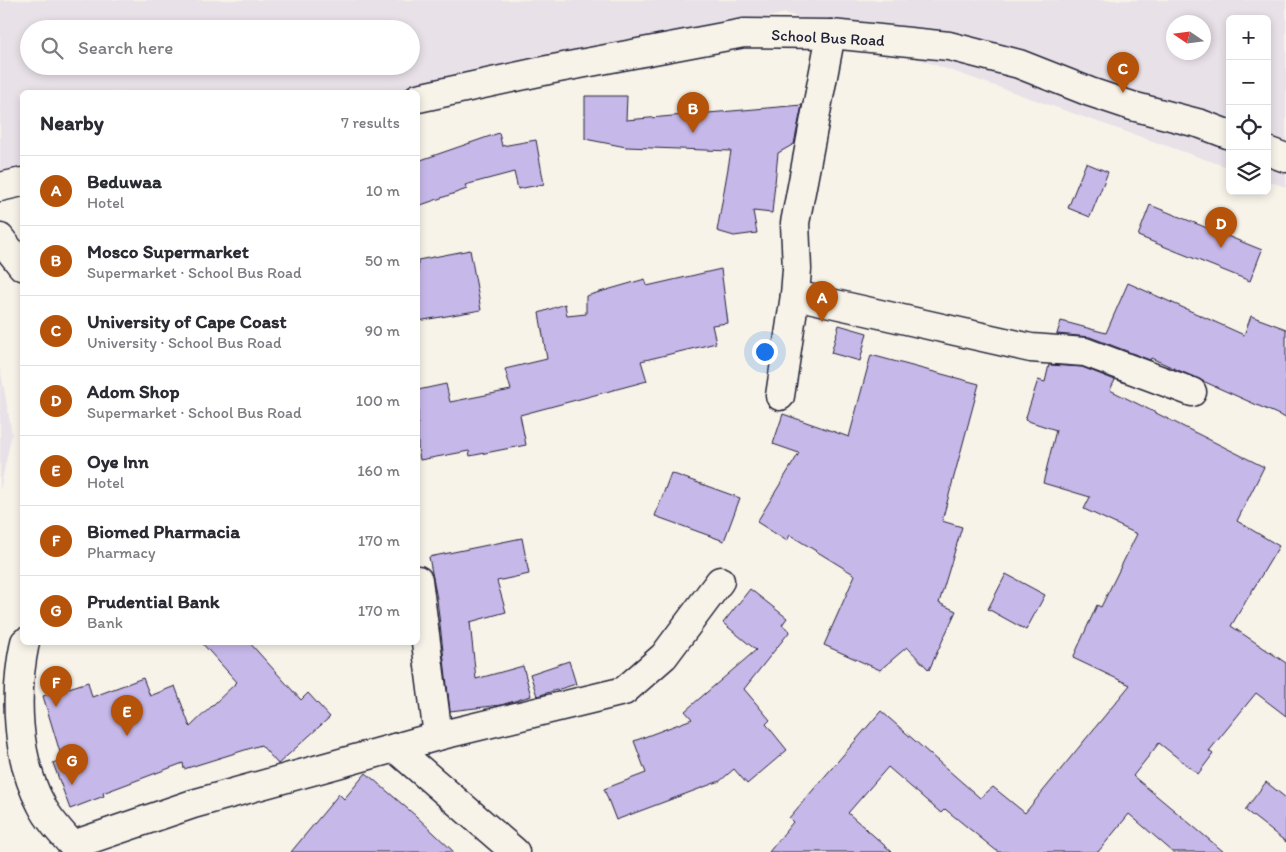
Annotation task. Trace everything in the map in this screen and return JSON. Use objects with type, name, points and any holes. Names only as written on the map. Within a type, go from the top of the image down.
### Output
[{"type":"street","name":"School Bus Road","points":[[420,98],[548,70],[744,33],[831,34],[949,46],[1019,64],[1098,95],[1201,124],[1226,133]]},
{"type":"street","points":[[780,396],[795,295],[797,269],[795,222],[831,34]]},
{"type":"street","points":[[1271,152],[1286,158]]},
{"type":"street","points":[[0,187],[20,182]]},
{"type":"street","points":[[0,238],[20,263]]},
{"type":"street","points":[[795,295],[1031,348],[1085,352],[1192,392]]},
{"type":"street","points":[[25,645],[19,671],[22,752],[41,805],[76,849],[193,804],[438,736],[624,691],[664,656],[720,581]]},
{"type":"street","points":[[420,596],[438,736]]},
{"type":"street","points":[[396,748],[515,852]]},
{"type":"shaded area","points":[[0,0],[1286,0],[1286,187],[1271,182],[1271,15],[1226,15],[1226,167],[786,13],[420,94],[420,90],[20,90],[20,181],[0,186]]},
{"type":"shaded area","points":[[0,367],[12,433],[0,490]]},
{"type":"building","points":[[585,96],[627,96],[626,120],[802,105],[794,144],[778,153],[772,213],[753,211],[757,233],[734,236],[717,231],[731,151],[626,147],[585,139]]},
{"type":"building","points":[[499,133],[502,146],[536,140],[544,184],[518,189],[514,172],[465,185],[467,189],[420,205],[420,160]]},
{"type":"building","points":[[1086,163],[1108,172],[1090,217],[1068,208]]},
{"type":"building","points":[[1150,205],[1262,250],[1250,281],[1138,236]]},
{"type":"building","points":[[470,250],[481,310],[420,321],[420,260]]},
{"type":"building","points":[[721,269],[728,323],[712,325],[716,343],[641,361],[647,381],[520,415],[526,445],[470,456],[469,451],[420,460],[420,390],[446,384],[450,402],[511,390],[505,369],[547,359],[539,313],[565,304],[567,316],[586,314],[586,296],[645,279],[647,286]]},
{"type":"building","points":[[1128,283],[1244,335],[1251,316],[1286,329],[1286,418],[1151,358],[1150,360],[1090,337],[1057,334],[1061,321],[1106,333]]},
{"type":"building","points":[[839,325],[867,333],[860,361],[831,353]]},
{"type":"building","points":[[871,355],[979,384],[942,521],[962,527],[939,603],[956,611],[929,670],[907,647],[880,670],[824,645],[855,575],[790,535],[787,541],[757,522],[799,453],[773,444],[783,414],[849,437]]},
{"type":"building","points":[[1049,365],[1082,367],[1115,380],[1110,390],[1264,467],[1237,521],[1279,546],[1231,626],[1286,663],[1286,716],[1256,693],[1209,751],[1213,754],[1198,774],[1159,743],[1133,776],[1224,852],[1173,852],[1129,814],[1098,852],[998,852],[945,809],[941,813],[888,767],[848,813],[892,852],[769,852],[793,822],[789,818],[881,711],[980,798],[993,787],[1025,813],[1130,685],[1073,658],[1097,605],[1101,607],[1137,534],[1084,509],[1090,497],[1043,483],[1056,430],[1025,420],[1038,380],[1045,382]]},
{"type":"building","points":[[671,473],[740,498],[724,541],[655,516]]},
{"type":"building","points":[[522,538],[529,574],[497,581],[506,612],[470,622],[476,679],[523,666],[531,696],[501,705],[450,711],[437,599],[429,557]]},
{"type":"building","points":[[1006,574],[1045,595],[1026,630],[988,609]]},
{"type":"building","points":[[750,589],[787,618],[782,625],[790,631],[744,689],[770,720],[766,724],[787,750],[747,784],[734,769],[720,781],[616,820],[604,789],[646,773],[634,741],[692,719],[685,711],[756,650],[723,623]]},
{"type":"building","points":[[204,645],[252,645],[301,700],[308,693],[330,717],[278,764],[261,745],[184,769],[183,763],[103,793],[104,796],[70,809],[53,763],[62,759],[43,696],[88,682],[92,697],[143,678],[150,696],[175,686],[190,727],[237,682]]},
{"type":"building","points":[[569,661],[576,684],[537,696],[530,674]]},
{"type":"building","points":[[366,773],[454,852],[291,852],[339,794],[344,799]]},
{"type":"building","points":[[1266,782],[1286,798],[1286,842],[1245,810]]},
{"type":"place","name":"University of Cape Coast","points":[[1123,93]]},
{"type":"place","name":"Mosco Supermarket","points":[[693,133]]},
{"type":"place","name":"Adom Shop","points":[[1221,248]]},
{"type":"place","name":"Beduwaa","points":[[822,322]]},
{"type":"place","name":"Biomed Pharmacia","points":[[56,707]]},
{"type":"place","name":"Oye Inn","points":[[127,736]]},
{"type":"place","name":"Prudential Bank","points":[[72,785]]}]
